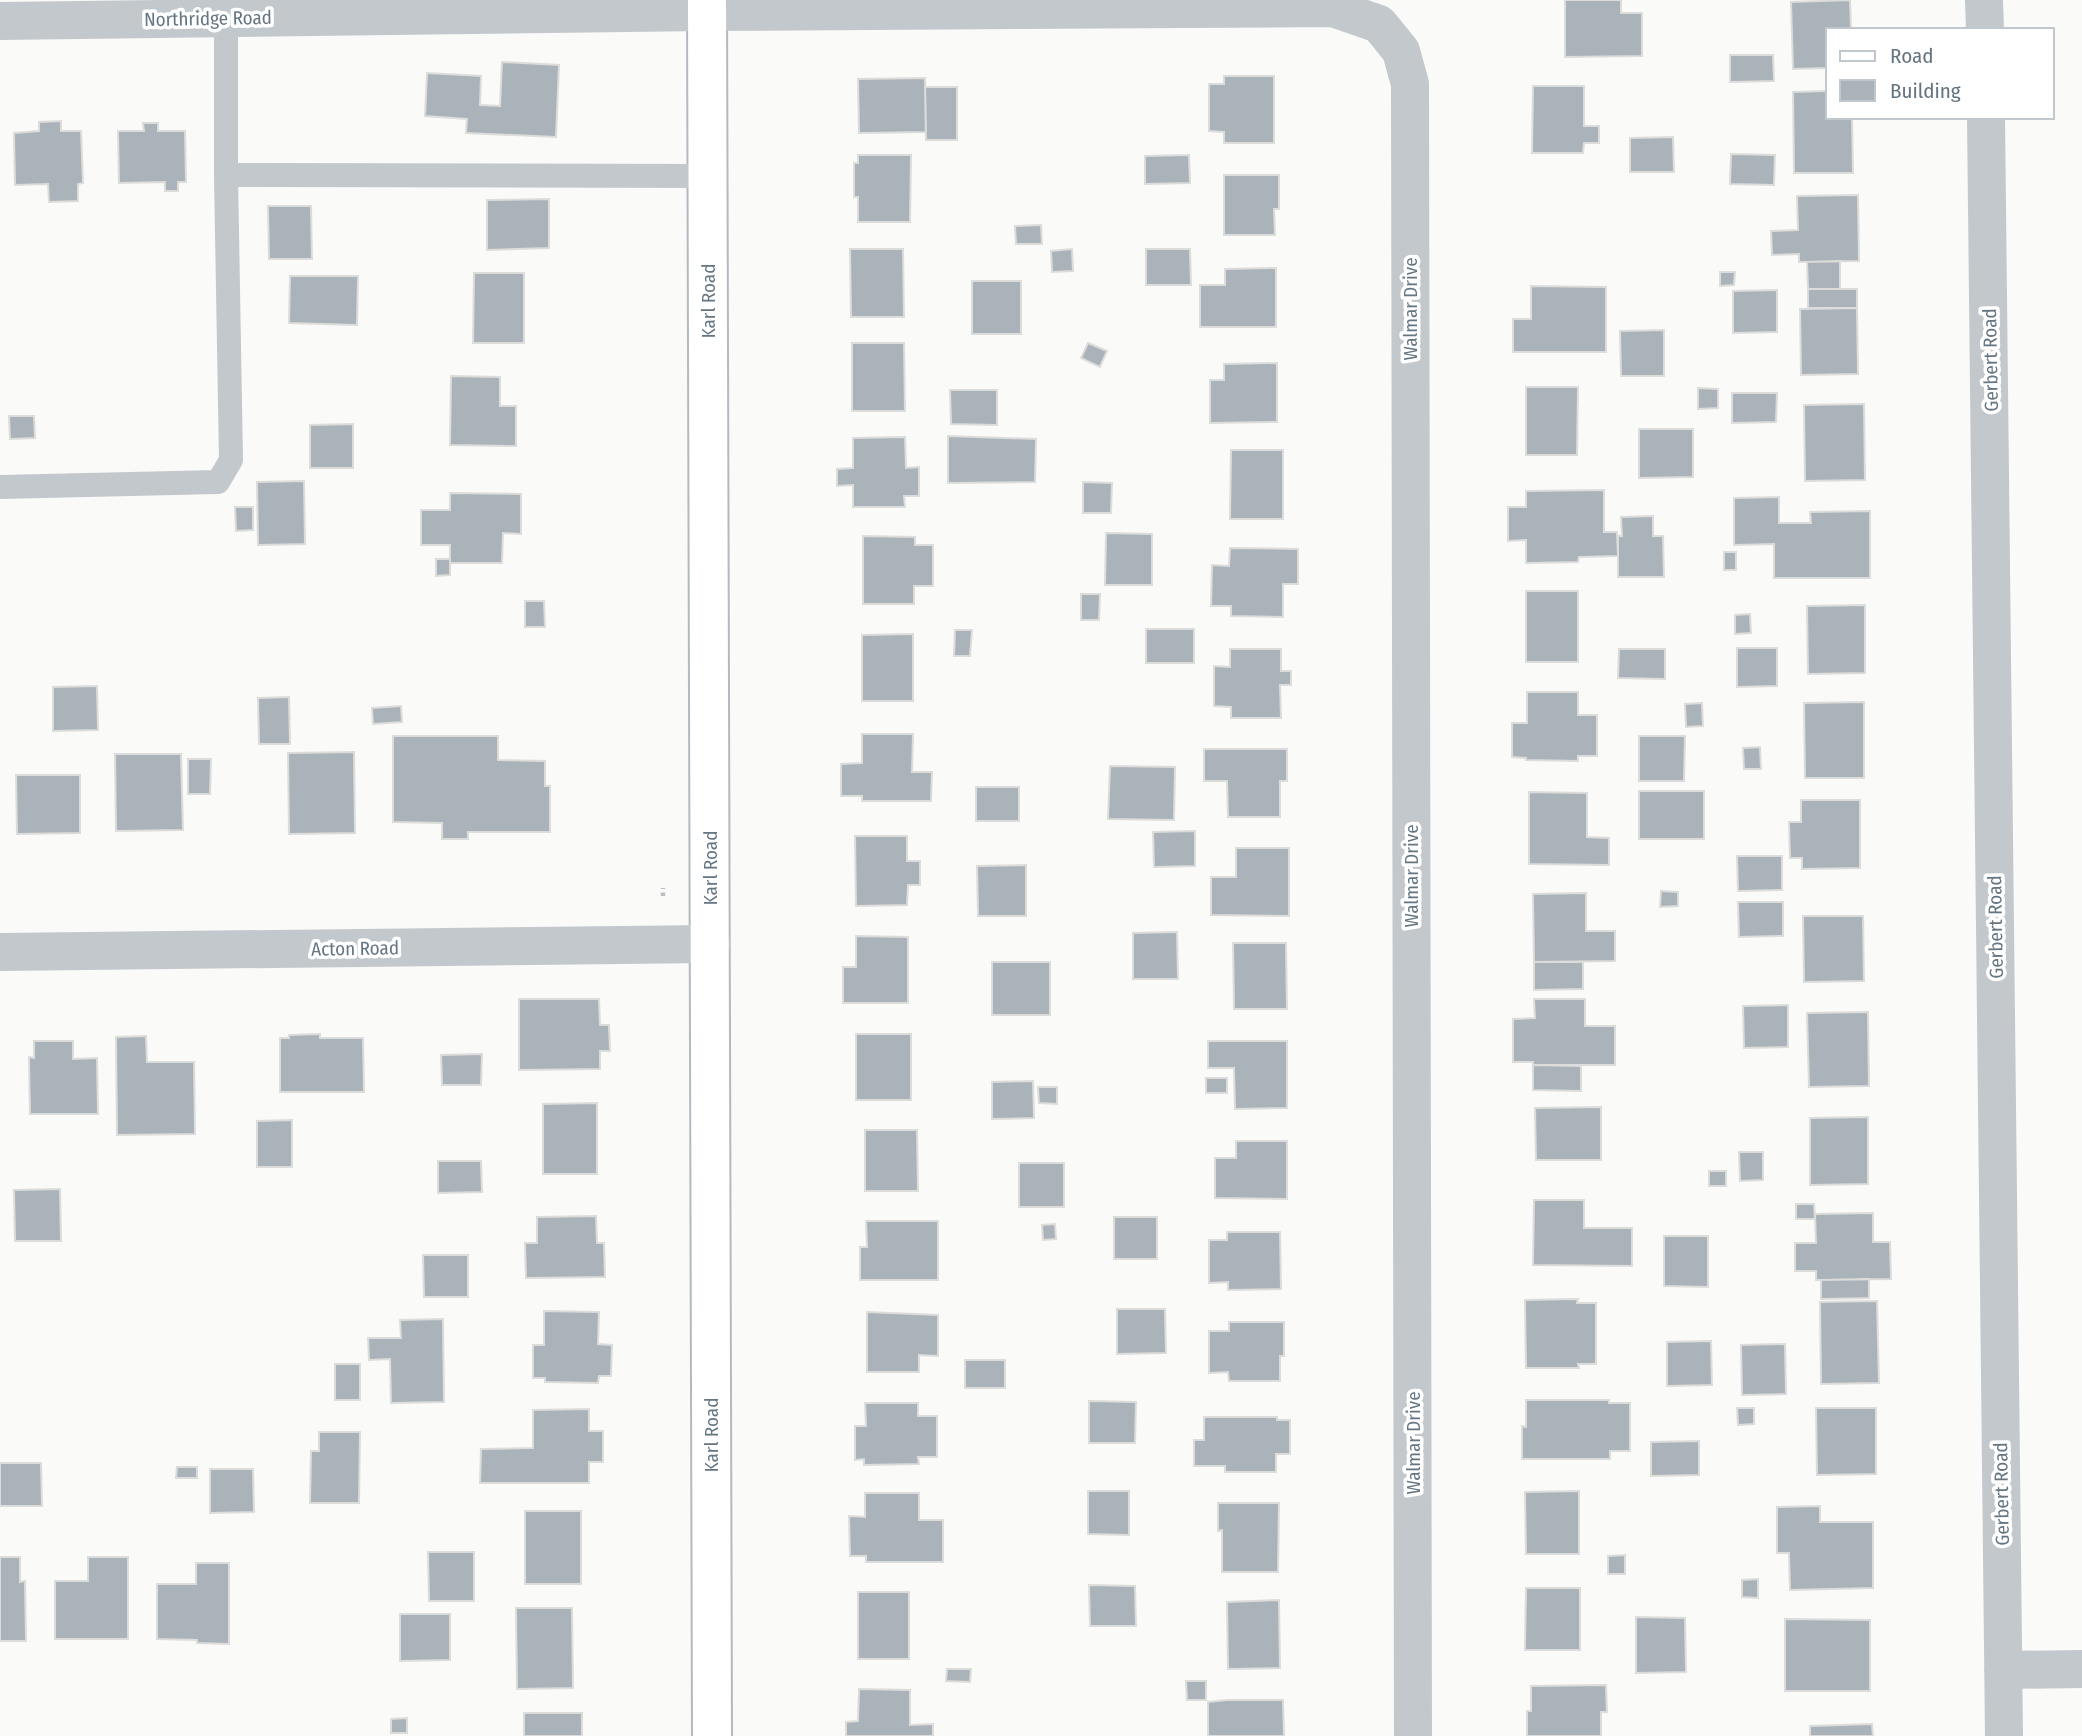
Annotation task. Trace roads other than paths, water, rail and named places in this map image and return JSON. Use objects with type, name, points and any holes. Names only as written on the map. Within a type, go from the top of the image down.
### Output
[{"type":"main road","name":"Karl Road","points":[[707,6],[712,1736]]},
{"type":"street","points":[[1984,0],[1985,28]]},
{"type":"street","name":"Northridge Road","points":[[0,21],[226,9],[707,6],[1333,8],[1379,24]]},
{"type":"street","name":"Walmar Drive","points":[[1379,24],[1401,51],[1410,84],[1413,1736]]},
{"type":"street","name":"Gerbert Road","points":[[1986,119],[2004,1736]]},
{"type":"street","name":"Acton Road","points":[[0,952],[710,944]]},
{"type":"street","points":[[2004,1670],[2082,1669]]},
{"type":"lane","points":[[0,486],[184,485],[218,482],[231,460],[226,9]]},
{"type":"lane","points":[[226,175],[707,176]]}]
